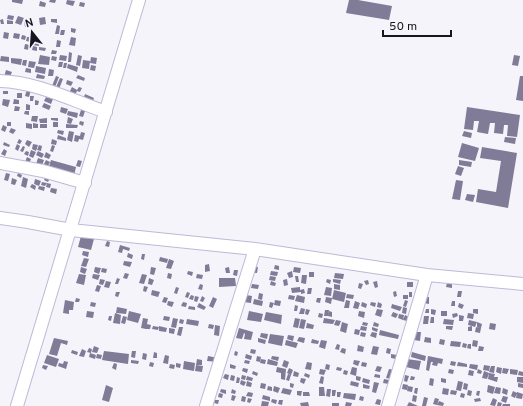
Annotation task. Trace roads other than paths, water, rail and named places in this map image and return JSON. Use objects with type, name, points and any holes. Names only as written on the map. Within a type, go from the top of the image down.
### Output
[{"type":"street","points":[[17,406],[139,0]]},
{"type":"street","points":[[0,81],[13,81],[43,88],[106,112]]},
{"type":"street","points":[[0,163],[43,171],[85,183]]},
{"type":"street","points":[[0,218],[70,230],[255,249],[427,275],[523,284]]},
{"type":"street","points":[[206,406],[255,249]]},
{"type":"street","points":[[388,406],[427,275]]}]
